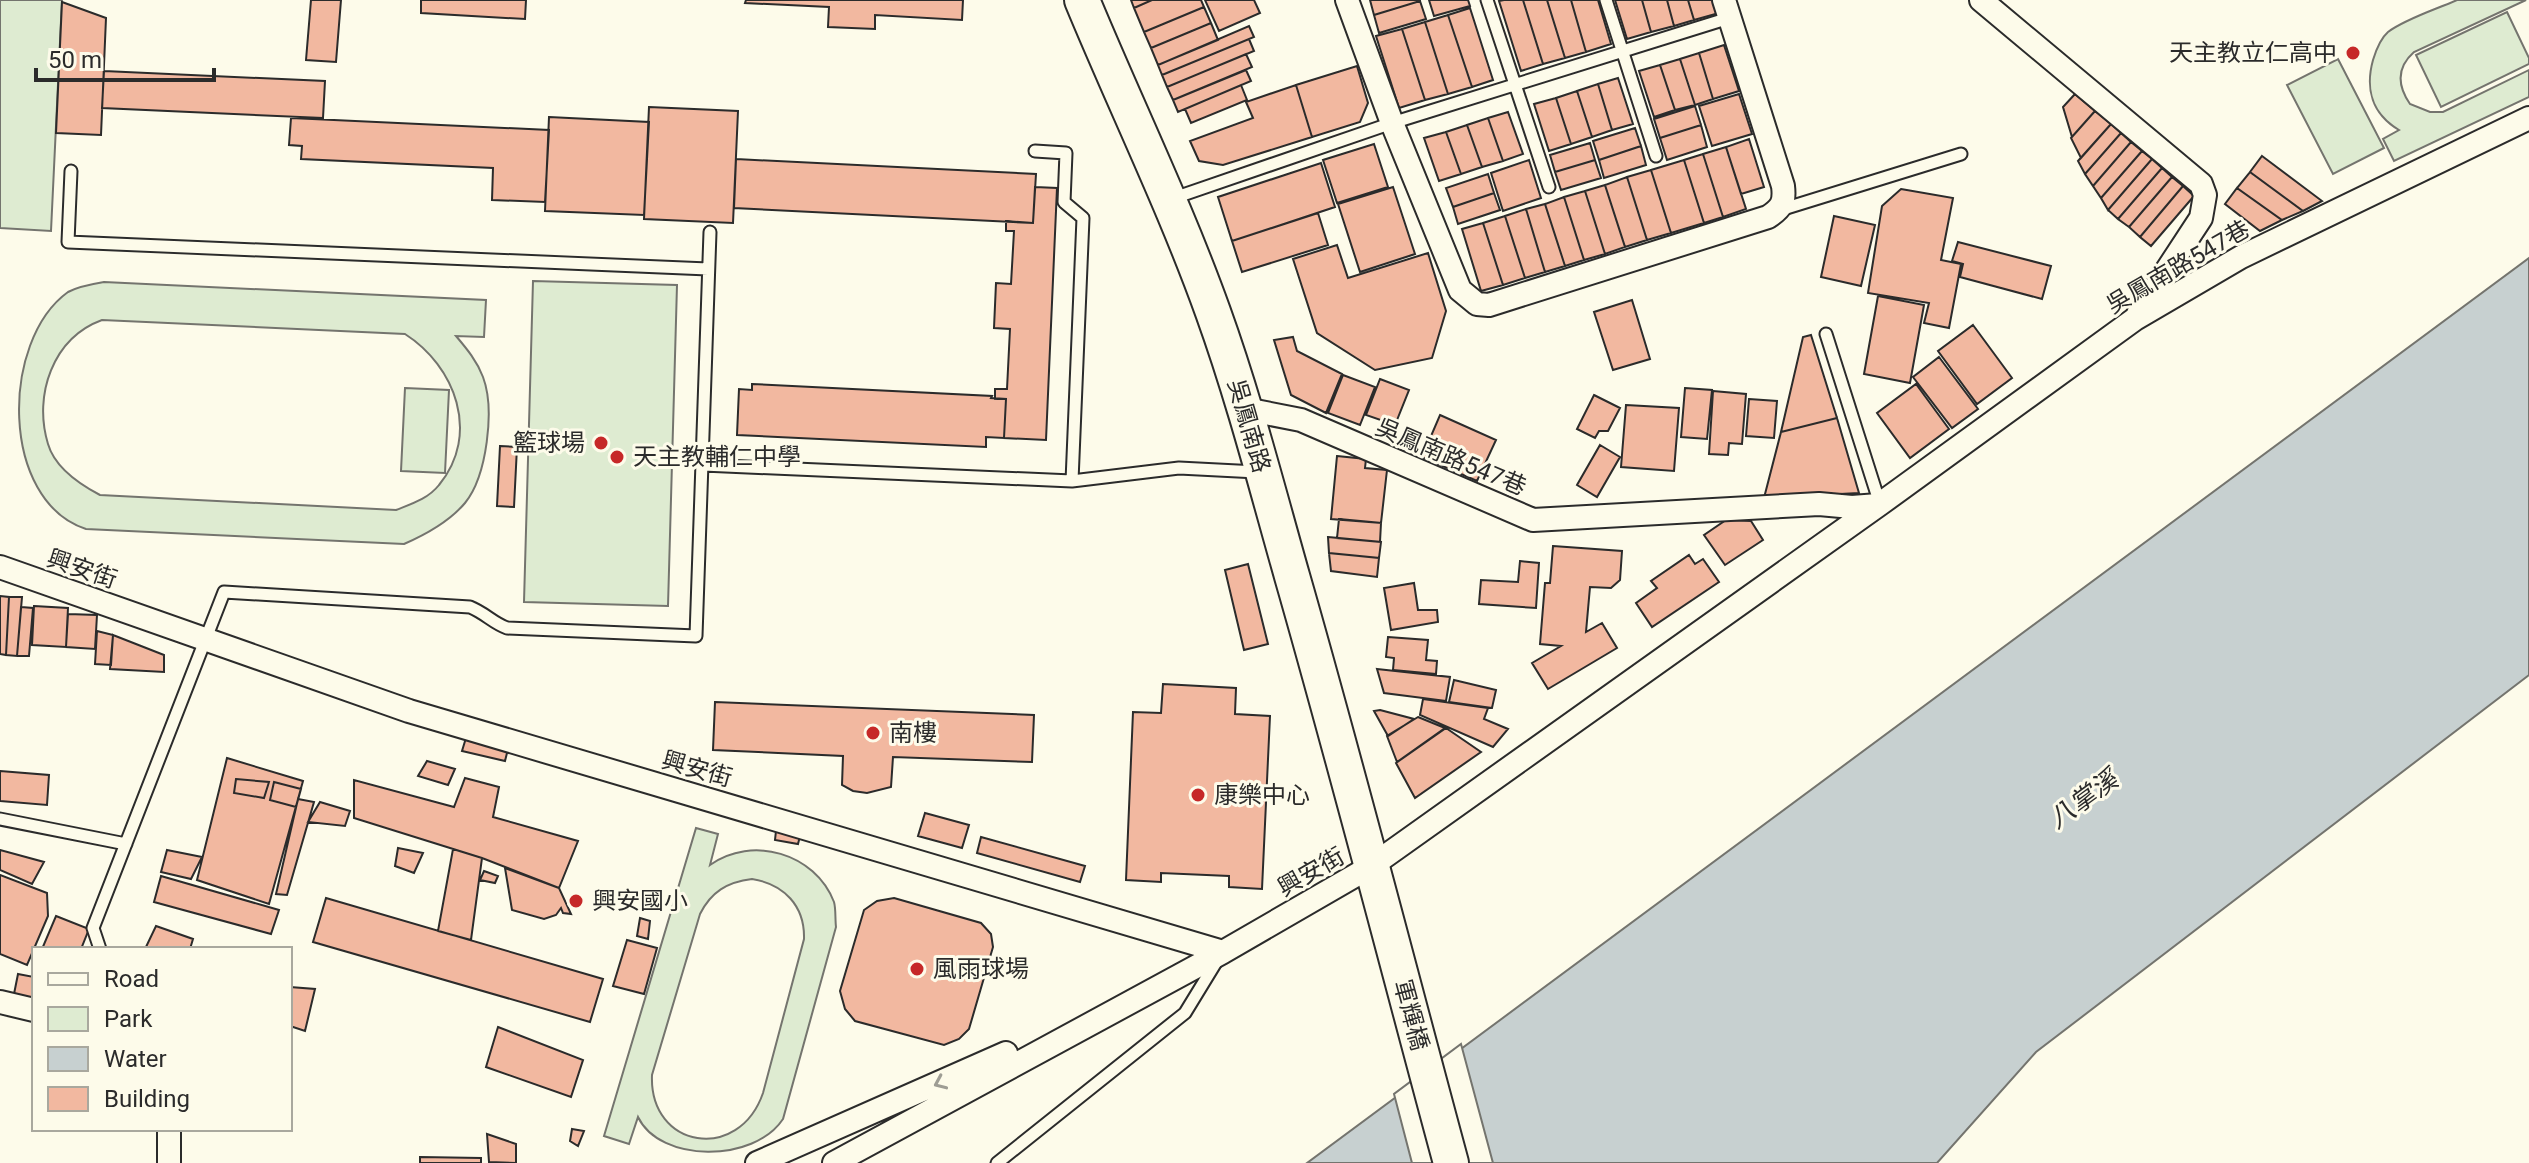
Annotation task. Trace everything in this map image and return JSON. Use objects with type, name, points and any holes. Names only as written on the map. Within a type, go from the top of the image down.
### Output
[{"type":"main road","name":"吳鳳南路","points":[[1082,0],[1213,311],[1245,409],[1337,736],[1370,867]]},
{"type":"main road","name":"軍輝橋","points":[[1370,867],[1451,1163]]},
{"type":"street","points":[[1347,0],[1392,123],[1460,290],[1477,304],[1489,305],[1768,217],[1780,210],[1784,199],[1783,186],[1726,9]]},
{"type":"street","points":[[1981,0],[2201,184],[2205,195],[2201,218],[2135,319]]},
{"type":"street","name":"吳鳳南路547巷","points":[[1370,867],[2135,319],[2241,257],[2529,118]]},
{"type":"street","name":"吳鳳南路547巷","points":[[1245,409],[1301,420],[1533,520],[1819,504],[1852,507],[1880,504]]},
{"type":"street","name":"興安街","points":[[0,567],[409,711],[1223,952],[1370,867]]},
{"type":"street","points":[[834,1163],[1223,952]]},
{"type":"street","points":[[757,1163],[1139,995]]},
{"type":"street","points":[[0,1002],[32,1010]]},
{"type":"street","points":[[169,1131],[169,1163]]},
{"type":"lane","points":[[1487,0],[1549,187]]},
{"type":"lane","points":[[1606,0],[1656,156]]},
{"type":"lane","points":[[1167,200],[1392,123],[1621,52],[1726,9]]},
{"type":"lane","points":[[1035,151],[1066,153],[1064,202],[1083,218],[1072,481]]},
{"type":"lane","points":[[1780,210],[1961,154]]},
{"type":"lane","points":[[71,171],[68,242],[708,269]]},
{"type":"lane","points":[[99,947],[93,928],[224,592],[470,607],[485,613],[494,624],[507,628],[696,636],[710,232]]},
{"type":"lane","points":[[1826,334],[1880,504]]},
{"type":"lane","points":[[703,465],[1072,481],[1179,468],[1262,472]]},
{"type":"lane","points":[[0,819],[126,844]]},
{"type":"lane","points":[[997,1163],[1185,1013],[1223,952]]},
{"type":"green space","points":[[0,0],[62,0],[51,231],[0,228]]},
{"type":"green space","points":[[2457,0],[2526,0],[2414,52],[2404,64],[2401,76],[2410,104],[2430,112],[2443,112],[2529,70],[2529,97],[2394,161],[2383,139],[2399,130],[2382,116],[2371,91],[2371,71],[2377,49],[2385,35],[2395,27]]},
{"type":"green space","points":[[2507,12],[2529,64],[2441,107],[2416,55]]},
{"type":"green space","points":[[2338,59],[2384,148],[2333,174],[2287,85]]},
{"type":"green space","name":"籃球場","points":[[533,281],[677,285],[668,606],[524,602]]},
{"type":"green space","points":[[104,282],[486,300],[484,337],[456,336],[481,371],[487,390],[487,442],[473,491],[445,522],[404,544],[86,529],[58,513],[37,487],[25,455],[19,418],[21,381],[30,346],[46,315],[68,292]],"holes":[[[102,320],[405,334],[423,348],[449,382],[460,423],[452,465],[439,485],[425,497],[396,510],[100,495],[62,468],[48,444],[43,406],[51,370],[71,340],[85,328]]]},
{"type":"green space","points":[[405,388],[449,390],[445,473],[401,471]]},
{"type":"green space","points":[[696,828],[718,834],[710,865],[744,851],[763,851],[781,854],[813,871],[834,902],[836,927],[783,1119],[769,1133],[751,1144],[730,1150],[708,1152],[666,1143],[649,1132],[638,1117],[629,1144],[604,1136]],"holes":[[[752,879],[783,891],[790,898],[801,916],[804,939],[763,1093],[751,1115],[735,1130],[717,1138],[697,1138],[679,1132],[665,1119],[655,1100],[652,1075],[704,906],[727,886]]]},
{"type":"water","name":"八掌溪","points":[[2529,258],[2529,675],[2036,1052],[1937,1163],[1307,1163]]},
{"type":"pier","points":[[1461,1044],[1493,1163],[1412,1163],[1394,1094]]},
{"type":"building","points":[[311,0],[341,0],[336,62],[306,60]]},
{"type":"building","points":[[421,0],[526,0],[525,19],[421,13]]},
{"type":"building","points":[[746,0],[963,0],[962,20],[875,15],[875,29],[828,27],[829,7],[745,3]]},
{"type":"building","points":[[1131,0],[1152,0],[1134,8]]},
{"type":"building","points":[[1152,0],[1201,0],[1204,7],[1144,32],[1134,8]]},
{"type":"building","points":[[1205,0],[1254,0],[1260,13],[1219,31]]},
{"type":"building","points":[[1370,0],[1420,0],[1420,1],[1374,15]]},
{"type":"building","points":[[1429,0],[1468,0],[1470,6],[1434,16]]},
{"type":"building","points":[[1523,0],[1543,64],[1521,71],[1499,1]]},
{"type":"building","points":[[1523,0],[1547,0],[1565,58],[1543,64]]},
{"type":"building","points":[[1547,0],[1571,0],[1586,52],[1565,58]]},
{"type":"building","points":[[1571,0],[1598,0],[1611,44],[1586,52]]},
{"type":"building","points":[[1615,0],[1642,0],[1651,32],[1627,39]]},
{"type":"building","points":[[1642,0],[1667,0],[1674,26],[1651,32]]},
{"type":"building","points":[[1667,0],[1688,0],[1694,20],[1674,26]]},
{"type":"building","points":[[1688,0],[1715,0],[1719,13],[1694,20]]},
{"type":"building","points":[[1420,1],[1426,19],[1379,33],[1374,15]]},
{"type":"building","points":[[62,2],[106,18],[101,135],[56,133]]},
{"type":"building","points":[[1204,7],[1211,23],[1151,48],[1144,32]]},
{"type":"building","points":[[1470,8],[1493,80],[1472,87],[1448,15]]},
{"type":"building","points":[[1448,15],[1472,87],[1448,94],[1425,22]]},
{"type":"building","points":[[1425,22],[1448,94],[1425,100],[1402,29]]},
{"type":"building","points":[[1211,23],[1218,40],[1158,65],[1151,48]]},
{"type":"building","points":[[1249,26],[1254,37],[1162,75],[1158,65]]},
{"type":"building","points":[[1402,29],[1425,100],[1399,108],[1376,36]]},
{"type":"building","points":[[1249,39],[1254,51],[1167,87],[1162,75]]},
{"type":"building","points":[[1724,45],[1739,91],[1713,99],[1699,53]]},
{"type":"building","points":[[1699,53],[1713,99],[1695,105],[1680,59]]},
{"type":"building","points":[[1246,54],[1252,67],[1173,100],[1167,87]]},
{"type":"building","points":[[1680,59],[1695,105],[1675,110],[1660,65]]},
{"type":"building","points":[[1660,65],[1675,110],[1654,117],[1639,71]]},
{"type":"building","points":[[1357,66],[1368,103],[1360,122],[1312,137],[1296,85]]},
{"type":"building","points":[[1246,70],[1251,81],[1178,112],[1173,100]]},
{"type":"building","points":[[104,71],[325,81],[323,118],[102,108]]},
{"type":"building","points":[[1618,78],[1633,124],[1612,130],[1598,84]]},
{"type":"building","points":[[1598,84],[1612,130],[1592,137],[1577,91]]},
{"type":"building","points":[[1241,85],[1247,100],[1191,123],[1185,109]]},
{"type":"building","points":[[1296,85],[1312,137],[1223,165],[1199,161],[1190,141],[1253,118],[1246,102]]},
{"type":"building","points":[[1577,91],[1592,137],[1571,144],[1556,98]]},
{"type":"building","points":[[1739,94],[1752,134],[1712,146],[1699,106]]},
{"type":"building","points":[[2075,94],[2095,111],[2072,137],[2063,107]]},
{"type":"building","points":[[1556,98],[1571,144],[1549,151],[1534,104]]},
{"type":"building","points":[[1695,106],[1701,125],[1660,138],[1654,119]]},
{"type":"building","points":[[649,107],[738,111],[733,223],[644,219]]},
{"type":"building","points":[[2095,111],[2111,124],[2081,158],[2071,138]]},
{"type":"building","points":[[1508,112],[1523,154],[1503,161],[1488,118]]},
{"type":"building","points":[[549,117],[649,122],[644,215],[545,211]]},
{"type":"building","points":[[291,118],[549,130],[545,202],[492,200],[493,168],[301,159],[302,146],[289,145]]},
{"type":"building","points":[[1488,118],[1503,161],[1482,167],[1467,125]]},
{"type":"building","points":[[2111,124],[2121,133],[2085,174],[2078,161]]},
{"type":"building","points":[[1467,125],[1482,167],[1461,174],[1446,132]]},
{"type":"building","points":[[1701,125],[1707,147],[1667,160],[1660,138]]},
{"type":"building","points":[[1635,128],[1641,146],[1599,160],[1593,141]]},
{"type":"building","points":[[1446,132],[1461,174],[1439,181],[1424,138]]},
{"type":"building","points":[[2121,133],[2131,142],[2093,186],[2085,174]]},
{"type":"building","points":[[1749,139],[1764,187],[1741,194],[1726,147]]},
{"type":"building","points":[[2131,142],[2142,151],[2101,198],[2093,186]]},
{"type":"building","points":[[1590,143],[1595,160],[1555,172],[1550,155]]},
{"type":"building","points":[[1374,144],[1388,187],[1337,203],[1323,160]]},
{"type":"building","points":[[1641,146],[1646,165],[1604,178],[1599,160]]},
{"type":"building","points":[[1726,147],[1746,209],[1723,217],[1703,154]]},
{"type":"building","points":[[2142,151],[2152,159],[2108,210],[2101,198]]},
{"type":"building","points":[[1703,154],[1723,217],[1704,223],[1684,160]]},
{"type":"building","points":[[2262,156],[2322,201],[2303,211],[2250,172]]},
{"type":"building","points":[[736,159],[1036,174],[1033,223],[734,208]]},
{"type":"building","points":[[2152,159],[2162,168],[2118,219],[2108,210]]},
{"type":"building","points":[[1529,160],[1541,198],[1503,211],[1491,173]]},
{"type":"building","points":[[1595,160],[1601,178],[1561,190],[1555,172]]},
{"type":"building","points":[[1684,160],[1704,223],[1671,233],[1651,170]]},
{"type":"building","points":[[1321,163],[1335,207],[1232,241],[1218,197]]},
{"type":"building","points":[[2162,168],[2172,177],[2129,227],[2118,219]]},
{"type":"building","points":[[1651,170],[1671,233],[1647,240],[1627,177]]},
{"type":"building","points":[[2250,172],[2303,211],[2282,220],[2237,188]]},
{"type":"building","points":[[1488,174],[1494,193],[1453,207],[1446,188]]},
{"type":"building","points":[[1627,177],[1647,240],[1625,247],[1605,185]]},
{"type":"building","points":[[2172,177],[2183,186],[2140,237],[2129,227]]},
{"type":"building","points":[[1605,185],[1625,247],[1605,254],[1585,191]]},
{"type":"building","points":[[2183,186],[2194,196],[2151,246],[2140,237]]},
{"type":"building","points":[[1035,187],[1057,188],[1046,440],[1004,438],[1006,399],[995,399],[995,389],[1007,389],[1010,329],[994,328],[996,283],[1011,284],[1014,231],[1006,231],[1006,221],[1033,223]]},
{"type":"building","points":[[1393,187],[1415,254],[1360,272],[1338,204]]},
{"type":"building","points":[[2237,188],[2282,220],[2260,231],[2225,204]]},
{"type":"building","points":[[1901,189],[1953,198],[1941,260],[1961,264],[1949,328],[1924,323],[1929,303],[1868,293],[1882,206]]},
{"type":"building","points":[[1585,191],[1605,254],[1584,260],[1564,197]]},
{"type":"building","points":[[1494,193],[1500,210],[1458,224],[1453,207]]},
{"type":"building","points":[[1564,197],[1584,260],[1565,266],[1545,204]]},
{"type":"building","points":[[1545,204],[1565,266],[1545,272],[1526,209]]},
{"type":"building","points":[[1526,209],[1545,272],[1525,278],[1505,216]]},
{"type":"building","points":[[1318,213],[1328,245],[1242,272],[1232,241]]},
{"type":"building","points":[[1505,216],[1525,278],[1503,285],[1483,223]]},
{"type":"building","points":[[1834,216],[1875,225],[1861,286],[1821,277]]},
{"type":"building","points":[[1483,223],[1503,285],[1481,291],[1462,229]]},
{"type":"building","points":[[1958,242],[2051,266],[2042,299],[1960,277],[1963,264],[1952,261]]},
{"type":"building","points":[[1337,245],[1348,278],[1428,253],[1446,311],[1432,358],[1375,370],[1317,333],[1293,259]]},
{"type":"building","points":[[1878,296],[1924,305],[1910,383],[1864,374]]},
{"type":"building","points":[[1632,300],[1650,359],[1613,370],[1594,312]]},
{"type":"building","points":[[1973,325],[2012,378],[1977,404],[1938,351]]},
{"type":"building","points":[[1811,335],[1837,418],[1781,432],[1803,337]]},
{"type":"building","points":[[1293,337],[1297,351],[1342,374],[1326,413],[1291,395],[1274,340]]},
{"type":"building","points":[[1939,357],[1978,409],[1952,428],[1913,377]]},
{"type":"building","points":[[1343,375],[1375,387],[1360,425],[1328,413]]},
{"type":"building","points":[[1380,379],[1409,390],[1395,425],[1366,415]]},
{"type":"building","points":[[752,384],[1006,399],[1004,438],[986,437],[986,447],[737,435],[739,389],[752,390]]},
{"type":"building","points":[[1916,384],[1949,429],[1910,458],[1877,413]]},
{"type":"building","points":[[1685,388],[1712,390],[1707,439],[1681,437]]},
{"type":"building","points":[[1713,391],[1746,394],[1742,444],[1729,443],[1728,455],[1709,454]]},
{"type":"building","points":[[1594,395],[1620,408],[1608,431],[1599,431],[1595,438],[1577,429]]},
{"type":"building","points":[[1749,399],[1777,401],[1774,438],[1746,436]]},
{"type":"building","points":[[1626,405],[1679,408],[1674,471],[1621,467]]},
{"type":"building","points":[[1440,415],[1496,440],[1477,481],[1422,457]]},
{"type":"building","points":[[1837,418],[1859,493],[1764,498],[1781,432]]},
{"type":"building","points":[[1600,445],[1620,457],[1597,497],[1577,485]]},
{"type":"building","points":[[500,446],[517,447],[514,507],[497,506]]},
{"type":"building","points":[[1337,456],[1366,459],[1365,468],[1387,470],[1381,523],[1331,519]]},
{"type":"building","points":[[1339,519],[1381,523],[1380,542],[1337,538]]},
{"type":"building","points":[[1726,520],[1751,521],[1763,540],[1725,565],[1704,535]]},
{"type":"building","points":[[1328,537],[1381,542],[1379,558],[1329,553]]},
{"type":"building","points":[[1553,546],[1622,551],[1620,580],[1611,588],[1590,587],[1586,632],[1602,623],[1617,648],[1548,689],[1532,663],[1561,646],[1540,644],[1545,583],[1550,583]]},
{"type":"building","points":[[1329,553],[1379,558],[1377,577],[1331,571]]},
{"type":"building","points":[[1689,555],[1695,564],[1703,559],[1719,582],[1652,627],[1636,603],[1657,588],[1651,581]]},
{"type":"building","points":[[1520,561],[1539,563],[1536,608],[1479,604],[1481,580],[1518,582]]},
{"type":"building","points":[[1248,564],[1268,644],[1244,650],[1225,570]]},
{"type":"building","points":[[1414,583],[1418,610],[1437,610],[1438,622],[1391,630],[1384,588]]},
{"type":"building","points":[[0,596],[9,597],[6,655],[0,654]]},
{"type":"building","points":[[9,597],[22,597],[17,656],[6,655]]},
{"type":"building","points":[[34,606],[68,608],[66,647],[32,645]]},
{"type":"building","points":[[21,607],[33,608],[29,656],[17,656]]},
{"type":"building","points":[[68,614],[97,615],[95,649],[66,647]]},
{"type":"building","points":[[97,631],[113,635],[111,665],[95,664]]},
{"type":"building","points":[[113,635],[164,655],[164,672],[110,669]]},
{"type":"building","points":[[1388,637],[1428,640],[1426,660],[1437,661],[1436,674],[1393,670],[1394,658],[1386,657]]},
{"type":"building","points":[[1377,669],[1450,677],[1446,701],[1384,693]]},
{"type":"building","points":[[1454,680],[1496,690],[1492,708],[1449,702]]},
{"type":"building","name":"康樂中心","points":[[1163,684],[1236,688],[1235,714],[1270,716],[1262,889],[1229,887],[1229,876],[1161,873],[1161,882],[1126,880],[1133,712],[1161,713]]},
{"type":"building","points":[[1423,699],[1488,708],[1484,719],[1508,729],[1493,747],[1420,715]]},
{"type":"building","name":"南樓","points":[[715,702],[1034,715],[1032,762],[893,757],[891,787],[867,793],[853,791],[842,785],[843,756],[713,750]]},
{"type":"building","points":[[1374,711],[1414,719],[1388,736]]},
{"type":"building","points":[[1418,717],[1445,728],[1397,762],[1387,736]]},
{"type":"building","points":[[469,728],[510,741],[505,761],[462,751]]},
{"type":"building","points":[[1446,728],[1481,752],[1415,798],[1396,763]]},
{"type":"building","points":[[227,758],[303,781],[269,904],[197,880]]},
{"type":"building","points":[[427,761],[455,769],[448,785],[418,776]]},
{"type":"building","points":[[0,771],[49,775],[47,805],[0,801]]},
{"type":"building","points":[[465,778],[499,787],[493,817],[578,841],[559,888],[482,858],[354,818],[354,780],[454,807]]},
{"type":"building","points":[[236,779],[269,782],[264,798],[234,793]]},
{"type":"building","points":[[274,782],[301,789],[296,807],[270,800]]},
{"type":"building","points":[[298,799],[314,802],[287,895],[276,894]]},
{"type":"building","points":[[320,802],[350,811],[345,826],[308,822]]},
{"type":"building","points":[[925,813],[969,825],[962,848],[918,836]]},
{"type":"building","points":[[776,831],[800,836],[798,844],[775,840]]},
{"type":"building","points":[[981,837],[1085,866],[1080,882],[977,853]]},
{"type":"building","points":[[398,848],[423,853],[414,873],[395,866]]},
{"type":"building","points":[[453,849],[482,858],[471,940],[438,931]]},
{"type":"building","points":[[0,850],[44,862],[32,884],[0,870]]},
{"type":"building","points":[[167,850],[202,857],[191,879],[161,872]]},
{"type":"building","points":[[505,868],[559,888],[571,914],[563,913],[561,908],[556,915],[544,919],[512,910]]},
{"type":"building","points":[[484,871],[498,876],[495,883],[480,880]]},
{"type":"building","points":[[0,875],[47,893],[48,916],[35,947],[32,947],[27,965],[0,954]]},
{"type":"building","points":[[161,876],[279,910],[271,934],[154,902]]},
{"type":"building","points":[[326,898],[603,979],[590,1022],[313,942]]},
{"type":"building","name":"風雨球場","points":[[894,898],[981,923],[991,934],[993,947],[969,1029],[959,1039],[944,1045],[855,1021],[845,1009],[840,991],[864,910],[877,901]]},
{"type":"building","points":[[56,916],[89,929],[82,947],[43,947]]},
{"type":"building","points":[[640,918],[650,921],[648,939],[637,936]]},
{"type":"building","points":[[156,926],[193,939],[191,947],[146,947]]},
{"type":"building","points":[[627,940],[657,948],[644,994],[613,986]]},
{"type":"building","points":[[18,974],[32,977],[32,998],[14,994]]},
{"type":"building","points":[[292,987],[315,989],[305,1031],[292,1027]]},
{"type":"building","points":[[498,1027],[583,1060],[571,1097],[486,1067]]},
{"type":"building","points":[[572,1129],[584,1131],[578,1146],[570,1141]]},
{"type":"building","points":[[487,1134],[516,1144],[516,1163],[489,1162]]},
{"type":"building","points":[[420,1157],[481,1158],[481,1163],[420,1163]]},
{"type":"place","name":"天主教立仁高中","points":[[2353,53]]},
{"type":"place","name":"籃球場","points":[[601,443]]},
{"type":"place","name":"天主教輔仁中學","points":[[617,457]]},
{"type":"place","name":"南樓","points":[[873,733]]},
{"type":"place","name":"康樂中心","points":[[1198,795]]},
{"type":"place","name":"興安國小","points":[[576,901]]},
{"type":"place","name":"風雨球場","points":[[917,969]]}]
